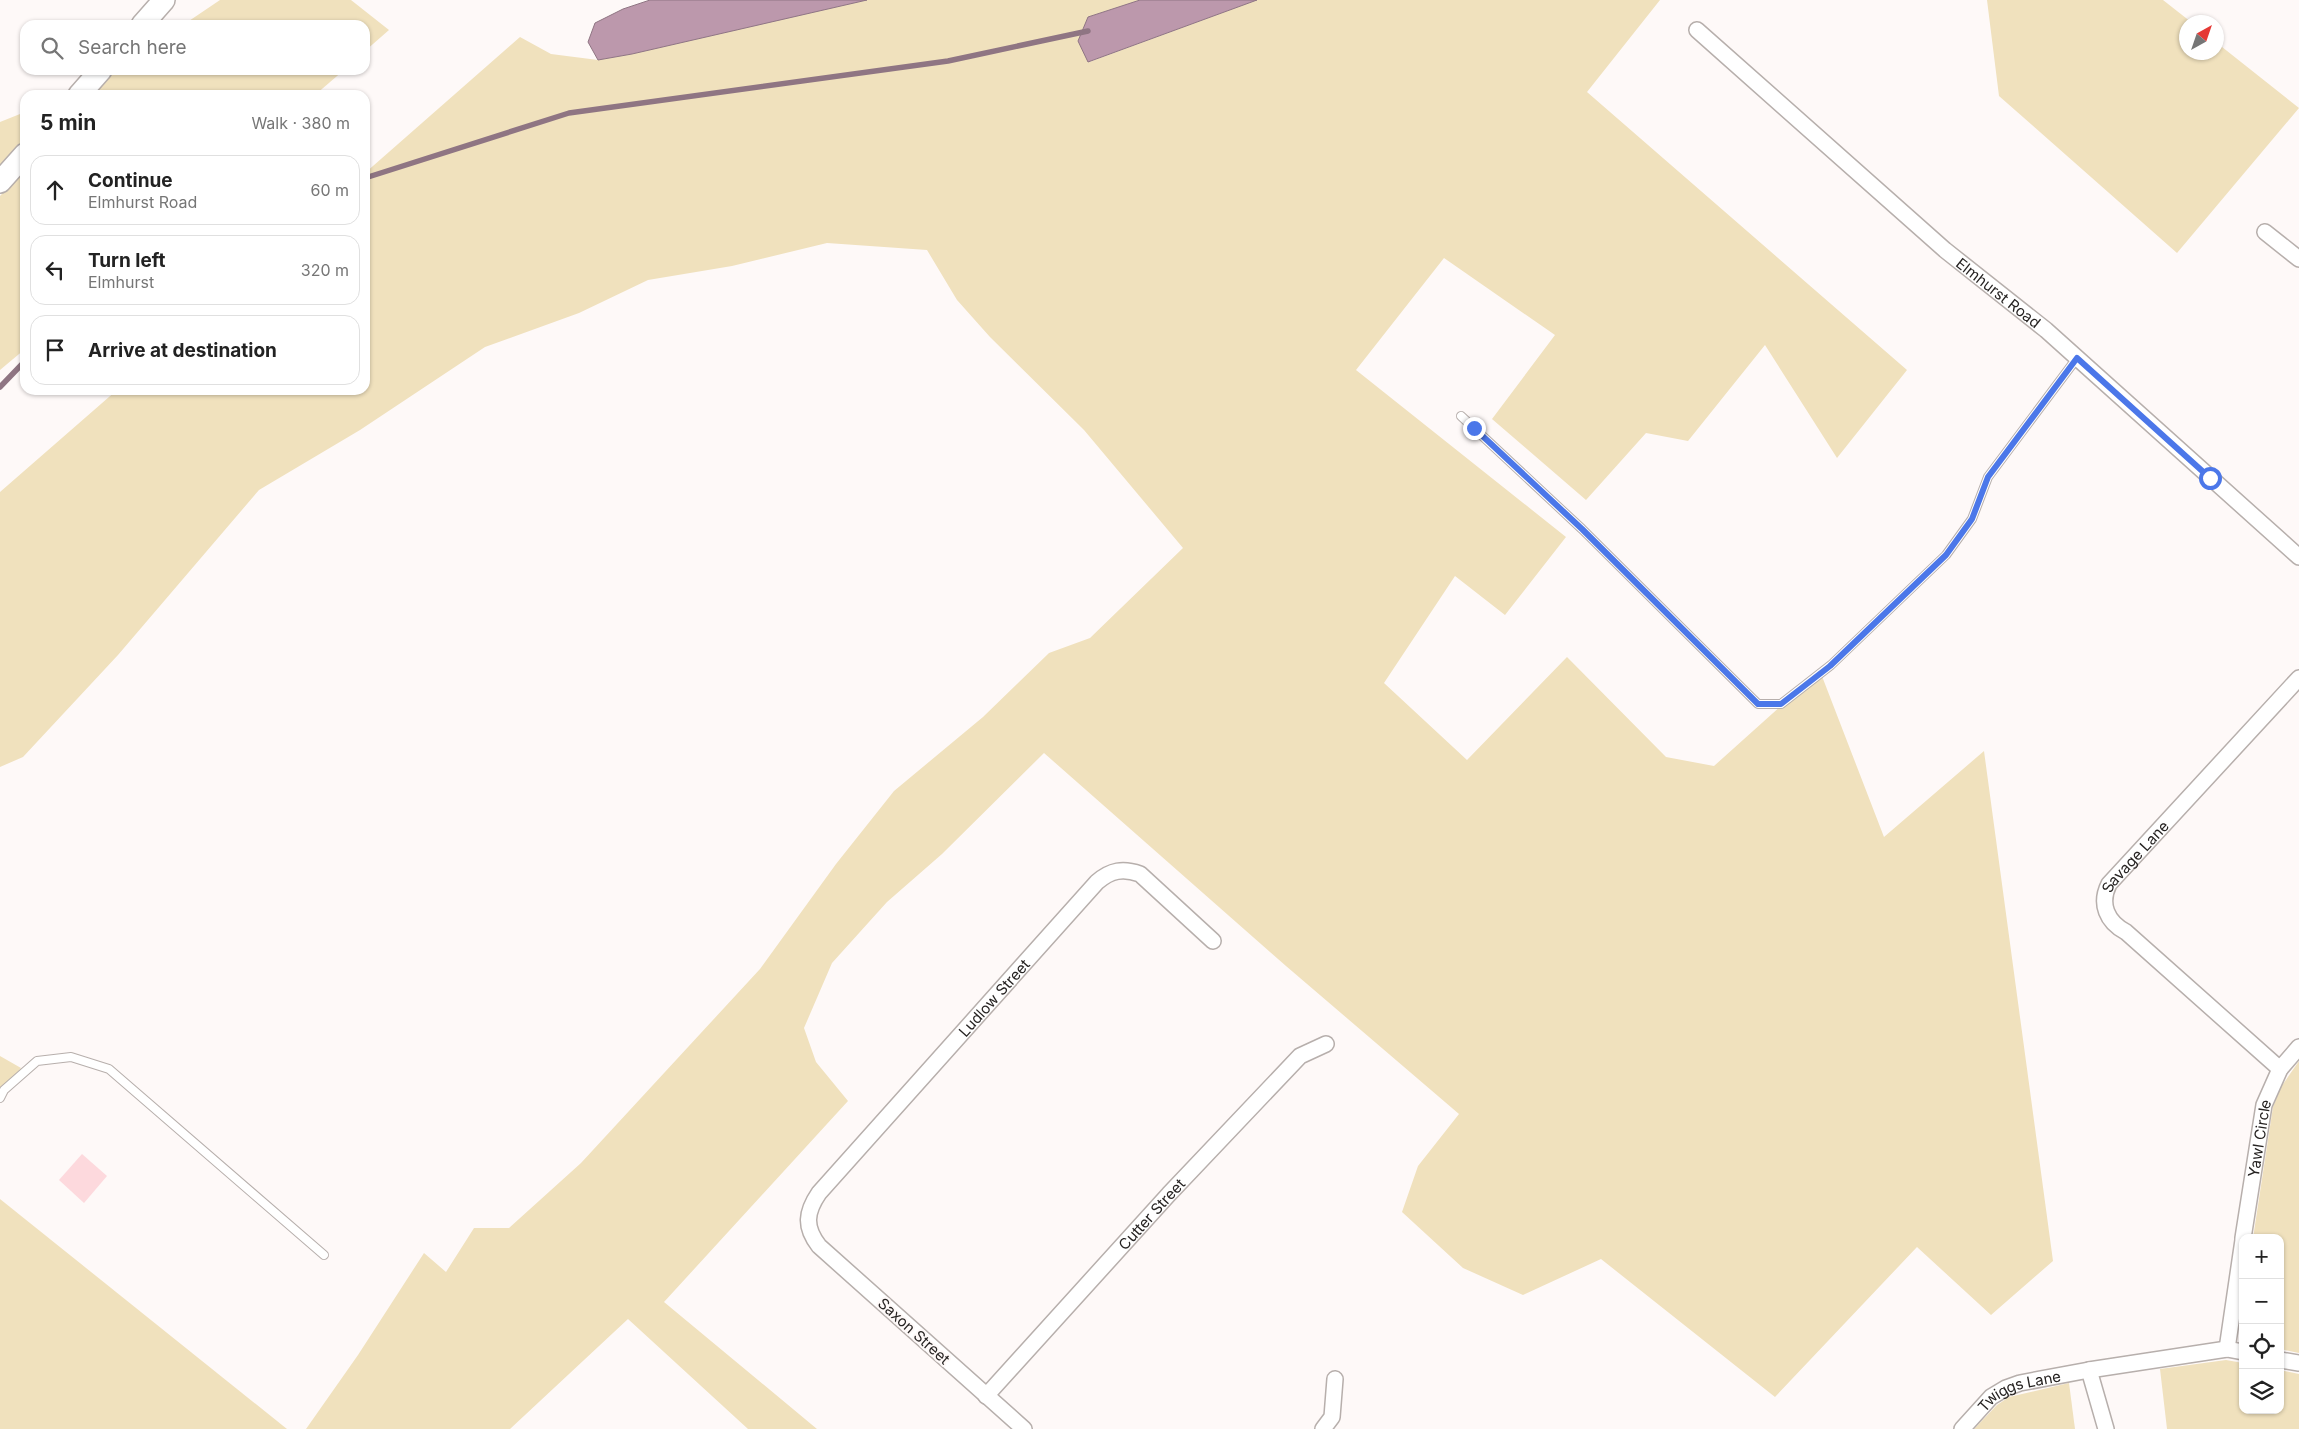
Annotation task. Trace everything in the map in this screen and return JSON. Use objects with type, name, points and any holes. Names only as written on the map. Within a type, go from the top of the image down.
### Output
[{"type":"street","points":[[146,20],[164,0]]},
{"type":"street","name":"Elmhurst Road","points":[[1697,30],[1945,250],[2046,330],[2299,557]]},
{"type":"street","points":[[83,90],[97,75]]},
{"type":"street","points":[[0,182],[20,160]]},
{"type":"street","points":[[2265,232],[2299,259]]},
{"type":"street","name":"Savage Lane","points":[[2280,1069],[2126,932],[2116,927],[2108,917],[2104,903],[2109,884],[2299,678]]},
{"type":"street","name":"Ludlow Street","points":[[809,1229],[807,1218],[810,1206],[819,1193],[1106,874],[1116,870],[1129,870],[1140,874],[1214,941]]},
{"type":"street","name":"Cutter Street","points":[[986,1396],[1169,1194],[1300,1056],[1326,1044]]},
{"type":"street","name":"Yawl Circle","points":[[2244,1234],[2262,1113],[2272,1083],[2280,1069],[2299,1047]]},
{"type":"street","name":"Saxon Street","points":[[809,1229],[819,1246],[1024,1429]]},
{"type":"street","name":"Yawl Circle","points":[[2227,1349],[2239,1266]]},
{"type":"street","points":[[2106,1429],[2089,1370],[2227,1349],[2239,1351]]},
{"type":"street","points":[[2284,1361],[2299,1363]]},
{"type":"street","name":"Twiggs Lane","points":[[1962,1429],[1991,1397],[2006,1388],[2020,1383],[2089,1370]]},
{"type":"street","points":[[1323,1429],[1332,1417],[1335,1379]]},
{"type":"lane","points":[[1460,416],[1582,529],[1758,704],[1781,704],[1830,666],[1946,555],[1972,519],[1988,477],[2077,358]]},
{"type":"lane","points":[[0,1098],[4,1090],[36,1061],[71,1056],[109,1069],[324,1255]]},
{"type":"shaded area","points":[[220,0],[351,0],[389,30],[370,47],[370,20],[190,20]]},
{"type":"shaded area","points":[[650,0],[867,0],[632,54],[598,60],[588,42],[595,23],[623,9]]},
{"type":"shaded area","points":[[867,0],[1140,0],[1088,17],[1089,62],[1257,0],[1660,0],[1587,92],[1907,370],[1837,458],[1765,345],[1688,441],[1646,433],[1586,500],[1492,419],[1555,335],[1444,258],[1356,370],[1566,537],[1505,615],[1455,576],[1384,683],[1467,760],[1567,657],[1666,757],[1714,766],[1820,671],[1884,837],[1984,751],[2053,1261],[1991,1315],[1917,1247],[1775,1397],[1601,1259],[1523,1295],[1463,1268],[1402,1212],[1418,1166],[1459,1114],[1286,966],[1044,753],[942,854],[887,902],[832,963],[804,1028],[816,1062],[848,1101],[664,1302],[817,1429],[748,1429],[628,1319],[510,1429],[306,1429],[358,1355],[424,1253],[446,1272],[474,1228],[509,1228],[581,1163],[760,969],[836,864],[894,791],[983,717],[1049,653],[1090,638],[1183,548],[1084,430],[990,337],[957,300],[927,250],[827,243],[732,266],[648,280],[579,313],[485,347],[360,430],[259,490],[118,655],[23,757],[0,767],[0,492],[111,395],[370,395],[370,169],[520,37],[551,54],[598,60],[632,54]]},
{"type":"shaded area","points":[[1140,0],[1257,0],[1088,62],[1078,41],[1088,17]]},
{"type":"shaded area","points":[[1987,0],[2163,0],[2182,15],[2179,15],[2179,60],[2224,60],[2224,49],[2299,108],[2177,253],[1999,96]]},
{"type":"shaded area","points":[[109,75],[338,75],[321,90],[96,90]]},
{"type":"shaded area","points":[[20,114],[20,146],[0,168],[0,122]]},
{"type":"shaded area","points":[[20,174],[20,353],[0,370],[0,196]]},
{"type":"shaded area","points":[[0,1056],[21,1068],[0,1096]]},
{"type":"shaded area","points":[[2299,1061],[2299,1353],[2284,1350],[2284,1234],[2254,1234],[2273,1107],[2281,1087]]},
{"type":"shaded area","points":[[0,1199],[287,1429],[0,1429]]},
{"type":"shaded area","points":[[2226,1360],[2239,1362],[2239,1414],[2284,1414],[2284,1371],[2299,1374],[2299,1429],[2167,1429],[2160,1369]]},
{"type":"shaded area","points":[[2069,1383],[2075,1429],[1974,1429],[1997,1405],[2009,1397]]},
{"type":"building","points":[[82,1154],[107,1176],[84,1203],[59,1180]]},
{"type":"waterway","points":[[370,176],[569,113],[948,61],[1088,31]]},
{"type":"waterway","points":[[0,387],[20,366]]},
{"type":"route","points":[[1474,428],[1582,529],[1758,704],[1781,704],[1830,666],[1946,555],[1972,519],[1988,477],[2077,358],[2210,478]]}]
